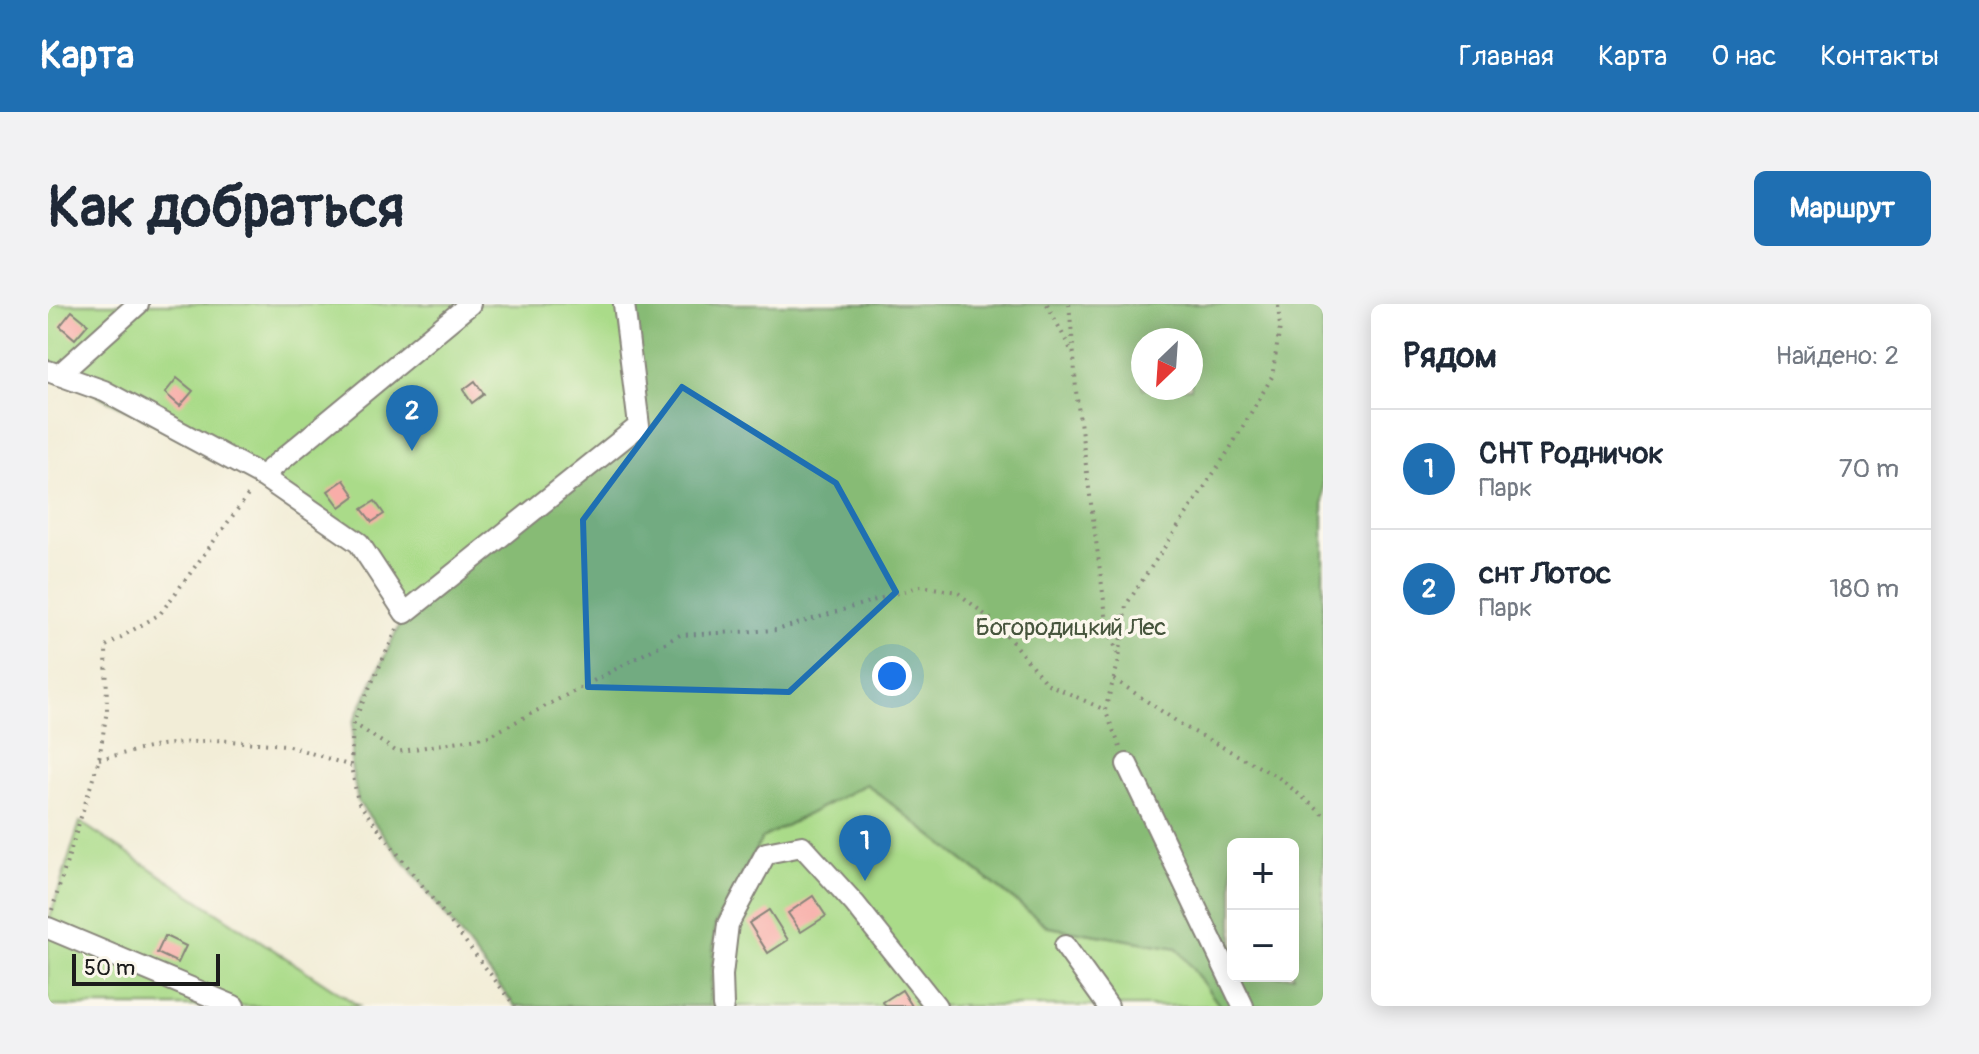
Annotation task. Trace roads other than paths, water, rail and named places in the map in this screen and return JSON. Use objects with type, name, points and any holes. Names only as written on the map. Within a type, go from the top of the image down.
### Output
[{"type":"street","points":[[54,373],[138,304]]},
{"type":"street","points":[[262,476],[470,304]]},
{"type":"street","points":[[54,373],[104,391],[262,476],[359,543],[405,613],[639,426],[624,304]]},
{"type":"street","points":[[1127,764],[1243,1006]]},
{"type":"street","points":[[723,1006],[722,975],[728,924],[766,853],[802,846],[855,904],[936,1006]]},
{"type":"street","points":[[50,918],[234,1006]]},
{"type":"street","points":[[1065,946],[1108,1006]]},
{"type":"place","name":"снт Лотос","points":[[412,451]]},
{"type":"place","name":"СНТ Родничок","points":[[865,881]]},
{"type":"park label","name":"Богородицкий Лес","points":[[1071,627]]}]
